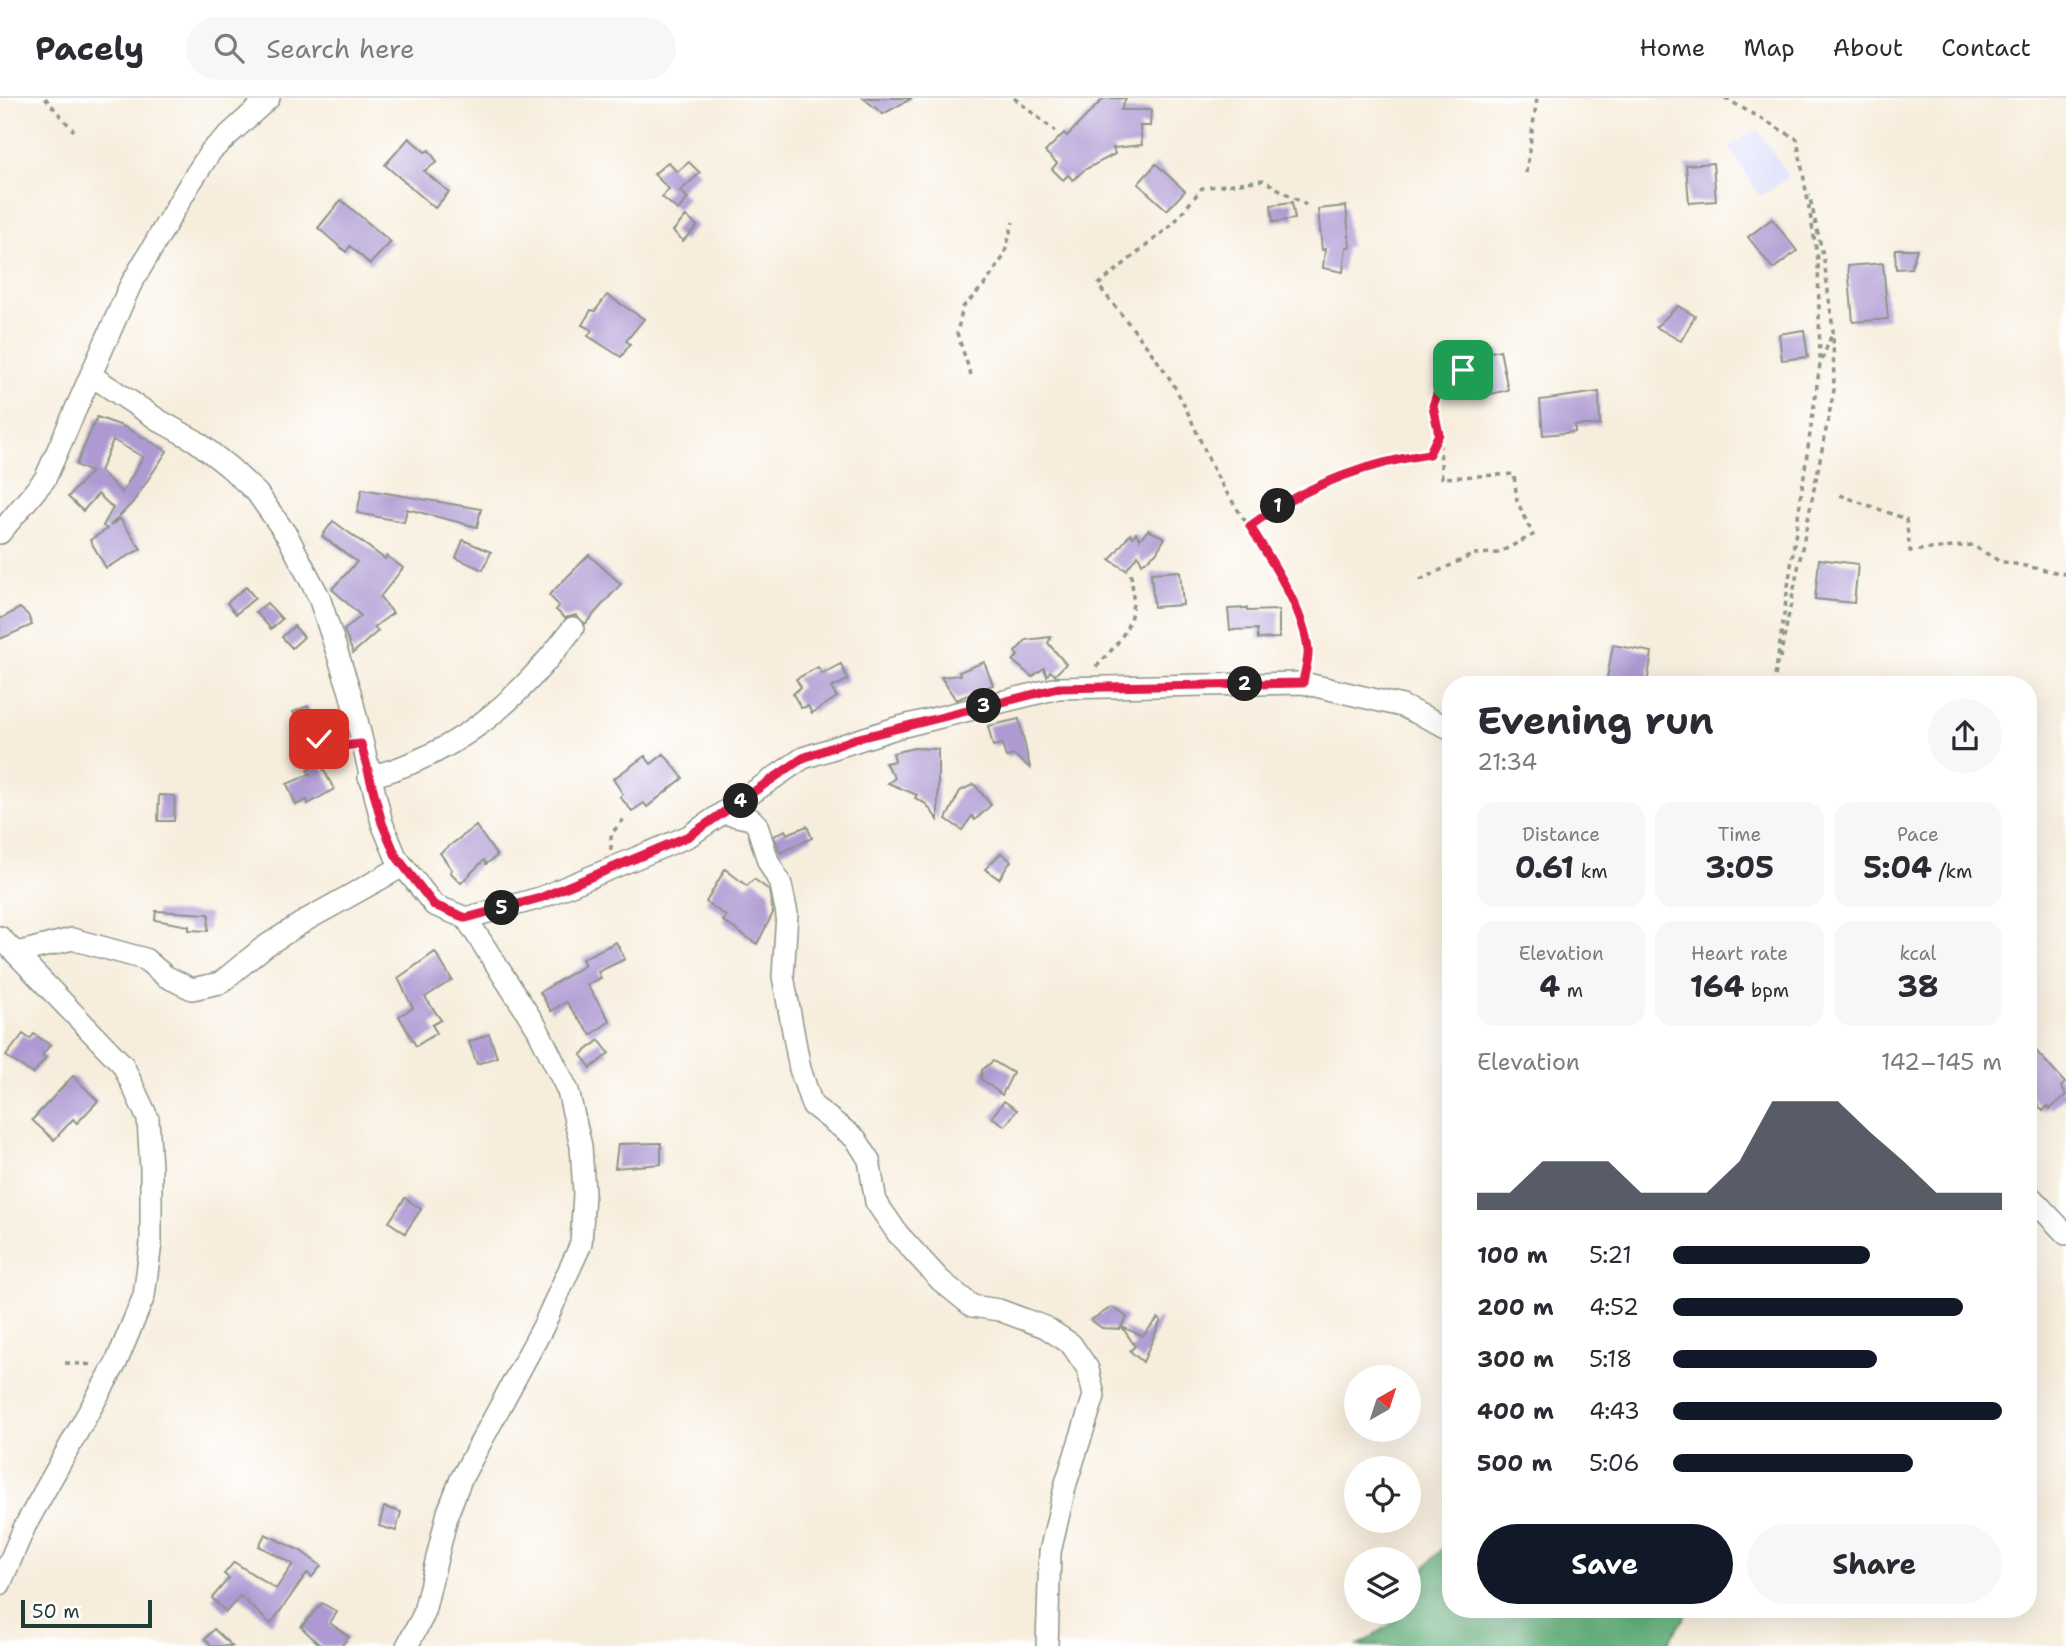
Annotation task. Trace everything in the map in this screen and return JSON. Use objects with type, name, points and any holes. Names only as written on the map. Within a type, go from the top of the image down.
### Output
[{"type":"street","points":[[0,533],[45,479],[130,286],[189,185],[211,151],[269,98]]},
{"type":"street","points":[[92,376],[160,421],[196,441],[257,493],[288,537],[319,597],[350,692],[382,823],[403,866],[434,905],[466,918],[537,1028],[568,1091],[581,1146],[584,1193],[581,1244],[542,1328],[461,1479],[448,1512],[422,1616],[407,1646]]},
{"type":"street","points":[[369,777],[405,768],[463,739],[527,685],[573,628]]},
{"type":"street","points":[[466,918],[540,898],[689,836],[803,758],[826,749],[1058,688],[1303,683],[1402,706],[1442,725]]},
{"type":"street","points":[[723,813],[751,819],[757,825],[768,861],[781,885],[787,914],[783,976],[800,1069],[812,1105],[856,1139],[869,1160],[876,1202],[898,1234],[940,1280],[972,1306],[999,1310],[1045,1327],[1071,1343],[1088,1369],[1094,1396],[1066,1483],[1050,1552],[1047,1646]]},
{"type":"street","points":[[17,953],[72,939],[145,959],[165,976],[192,989],[220,984],[255,954],[308,919],[403,866]]},
{"type":"street","points":[[0,937],[123,1065],[148,1119],[151,1169],[149,1256],[144,1296],[115,1366],[26,1526],[0,1584]]},
{"type":"street","points":[[2037,1203],[2066,1234]]},
{"type":"path","points":[[45,98],[74,131]]},
{"type":"path","points":[[1014,98],[1055,131]]},
{"type":"path","points":[[1526,173],[1537,98]]},
{"type":"path","points":[[1725,98],[1797,139],[1824,260],[1833,329],[1834,390],[1777,676]]},
{"type":"path","points":[[1776,676],[1820,364],[1818,260],[1797,139]]},
{"type":"path","points":[[1303,683],[1308,651],[1298,615],[1276,568],[1220,481],[1165,372],[1098,285],[1173,224],[1202,188],[1264,180],[1307,205]]},
{"type":"path","points":[[971,375],[957,332],[963,307],[986,283],[1004,256],[1013,222]]},
{"type":"path","points":[[1820,364],[1833,329]]},
{"type":"path","points":[[1420,580],[1474,554],[1498,553],[1533,535],[1517,501],[1514,474],[1442,478],[1439,434],[1433,406],[1441,382],[1463,370],[1469,363]]},
{"type":"path","points":[[1250,526],[1274,508],[1325,480],[1384,461],[1429,454],[1439,434]]},
{"type":"path","points":[[1840,495],[1906,519],[1910,551],[1972,545],[2000,561],[2066,574]]},
{"type":"path","points":[[1078,687],[1124,638],[1135,598],[1130,570]]},
{"type":"path","points":[[319,739],[333,747],[361,744]]},
{"type":"path","points":[[65,1363],[115,1366]]},
{"type":"shaded area","points":[[1758,129],[1789,177],[1760,196],[1728,147]]},
{"type":"green space","points":[[1442,1550],[1442,1618],[1684,1618],[1666,1646],[1358,1646],[1391,1624],[1421,1624],[1422,1573]]},
{"type":"building","points":[[863,98],[912,98],[883,114]]},
{"type":"building","points":[[1104,98],[1126,98],[1121,110],[1151,110],[1150,126],[1140,126],[1142,145],[1113,148],[1115,154],[1084,170],[1073,180],[1068,175],[1063,180],[1052,169],[1057,163],[1045,152],[1064,133],[1067,136]]},
{"type":"building","points":[[409,138],[425,152],[429,150],[437,162],[424,171],[449,192],[435,208],[385,165]]},
{"type":"building","points":[[668,162],[677,172],[689,162],[700,173],[680,191],[688,198],[678,210],[662,197],[669,189],[654,174]]},
{"type":"building","points":[[1713,163],[1716,201],[1689,203],[1686,165]]},
{"type":"building","points":[[1156,164],[1185,191],[1167,210],[1138,184]]},
{"type":"building","points":[[341,200],[391,242],[370,264],[350,246],[346,252],[318,228]]},
{"type":"building","points":[[1292,202],[1295,219],[1273,222],[1271,205]]},
{"type":"building","points":[[1346,206],[1350,247],[1346,247],[1343,272],[1323,268],[1325,249],[1322,250],[1318,209]]},
{"type":"building","points":[[686,216],[697,226],[683,241],[673,231]]},
{"type":"building","points":[[1772,219],[1797,251],[1773,269],[1748,237]]},
{"type":"building","points":[[1895,249],[1917,249],[1911,268],[1896,269]]},
{"type":"building","points":[[1883,263],[1888,319],[1853,322],[1848,266]]},
{"type":"building","points":[[607,295],[644,319],[626,341],[630,344],[621,357],[588,336],[592,330],[582,325],[591,310],[595,311]]},
{"type":"building","points":[[1678,306],[1695,316],[1681,341],[1656,327]]},
{"type":"building","points":[[1804,330],[1808,357],[1782,360],[1779,334]]},
{"type":"building","points":[[1500,350],[1508,390],[1486,395],[1478,355]]},
{"type":"building","points":[[1599,392],[1600,425],[1575,425],[1575,432],[1543,435],[1540,400]]},
{"type":"building","points":[[97,417],[125,427],[167,451],[133,502],[110,526],[120,519],[141,549],[106,568],[90,540],[107,529],[103,526],[113,508],[98,494],[83,511],[68,497],[91,472],[76,465]],"holes":[[[113,440],[143,457],[122,493],[100,471]]]},
{"type":"building","points":[[362,489],[481,509],[477,527],[407,509],[404,522],[357,513]]},
{"type":"building","points":[[333,521],[385,559],[387,556],[403,568],[380,597],[393,613],[374,627],[378,631],[353,653],[344,630],[361,616],[332,589],[357,562],[322,536]]},
{"type":"building","points":[[1148,530],[1165,538],[1156,553],[1142,564],[1138,555],[1126,570],[1110,560],[1130,534],[1133,537],[1136,533],[1140,539]]},
{"type":"building","points":[[463,540],[491,552],[483,570],[456,558]]},
{"type":"building","points":[[589,555],[621,584],[585,624],[576,615],[565,618],[556,610],[559,606],[549,595]]},
{"type":"building","points":[[1819,559],[1858,564],[1854,603],[1815,599]]},
{"type":"building","points":[[1180,571],[1183,605],[1154,607],[1151,573]]},
{"type":"building","points":[[246,587],[255,598],[236,614],[227,603]]},
{"type":"building","points":[[267,603],[282,619],[271,629],[256,612]]},
{"type":"building","points":[[20,608],[28,615],[32,625],[0,639],[0,619]]},
{"type":"building","points":[[1247,608],[1247,611],[1279,610],[1279,638],[1258,639],[1257,629],[1230,630],[1228,609]]},
{"type":"building","points":[[294,626],[304,637],[292,648],[282,637]]},
{"type":"building","points":[[1051,637],[1048,643],[1066,664],[1055,675],[1050,671],[1047,676],[1044,668],[1032,677],[1013,661],[1018,656],[1015,652],[1026,640]]},
{"type":"building","points":[[1613,645],[1652,652],[1648,676],[1607,676]]},
{"type":"building","points":[[984,662],[993,685],[956,700],[941,677],[960,675],[959,672]]},
{"type":"building","points":[[841,664],[848,680],[831,688],[837,697],[812,713],[808,706],[801,708],[793,694],[801,687],[796,679],[818,667],[822,674]]},
{"type":"building","points":[[308,706],[316,725],[302,731],[293,712]]},
{"type":"building","points":[[1019,719],[1030,768],[1014,755],[1006,757],[1002,744],[993,746],[988,726]]},
{"type":"building","points":[[914,748],[938,749],[938,820],[926,804],[915,798],[917,795],[888,783],[895,778],[885,763],[895,761],[893,753]]},
{"type":"building","points":[[664,754],[683,778],[647,807],[644,803],[632,811],[620,797],[623,794],[613,779],[645,756],[651,764]]},
{"type":"building","points":[[320,763],[334,789],[308,804],[307,800],[296,805],[287,784],[310,774],[307,770]]},
{"type":"building","points":[[974,784],[991,805],[975,820],[972,816],[962,830],[946,819],[960,791]]},
{"type":"building","points":[[159,795],[175,796],[174,821],[158,821]]},
{"type":"building","points":[[476,826],[497,856],[486,864],[484,860],[461,883],[450,872],[452,870],[440,853]]},
{"type":"building","points":[[807,826],[812,838],[780,853],[774,836],[785,830],[787,834]]},
{"type":"building","points":[[1001,853],[1011,861],[999,879],[985,869]]},
{"type":"building","points":[[725,869],[747,886],[754,879],[769,890],[773,913],[757,944],[723,921],[726,916],[706,902]]},
{"type":"building","points":[[156,911],[209,914],[208,931],[189,930],[189,926],[155,920]]},
{"type":"building","points":[[616,942],[625,959],[598,972],[601,978],[587,985],[610,1021],[591,1035],[566,1002],[551,1011],[540,992],[585,965],[582,959]]},
{"type":"building","points":[[435,952],[452,980],[425,997],[441,1020],[432,1025],[437,1033],[416,1046],[399,1016],[413,1008],[398,978]]},
{"type":"building","points":[[23,1034],[30,1039],[34,1034],[50,1045],[42,1055],[46,1058],[33,1074],[6,1056]]},
{"type":"building","points":[[489,1034],[497,1057],[477,1064],[469,1042]]},
{"type":"building","points":[[599,1040],[609,1053],[591,1068],[581,1055]]},
{"type":"building","points":[[2037,1052],[2065,1083],[2061,1087],[2066,1095],[2050,1109],[2048,1106],[2043,1111],[2037,1104]]},
{"type":"building","points":[[993,1061],[1013,1073],[1002,1095],[981,1079],[982,1070]]},
{"type":"building","points":[[73,1076],[98,1101],[77,1123],[73,1119],[54,1140],[32,1120]]},
{"type":"building","points":[[1004,1101],[1017,1110],[1005,1126],[992,1117]]},
{"type":"building","points":[[661,1143],[661,1164],[615,1168],[618,1144]]},
{"type":"building","points":[[405,1198],[421,1209],[405,1233],[389,1222]]},
{"type":"building","points":[[1112,1307],[1127,1317],[1120,1329],[1102,1328],[1091,1320]]},
{"type":"building","points":[[1158,1318],[1161,1320],[1143,1362],[1130,1351],[1135,1346],[1122,1327],[1143,1336]]},
{"type":"building","points":[[384,1507],[401,1512],[396,1531],[379,1526]]},
{"type":"building","points":[[265,1534],[301,1551],[321,1566],[312,1577],[307,1573],[271,1624],[240,1596],[226,1612],[212,1598],[229,1578],[224,1574],[234,1562],[276,1589],[293,1564],[259,1546]]},
{"type":"building","points":[[322,1603],[337,1612],[330,1623],[349,1637],[341,1646],[321,1646],[301,1627]]},
{"type":"building","points":[[214,1629],[232,1646],[212,1646],[205,1639]]},
{"type":"route","points":[[319,739],[333,747],[361,744],[382,823],[396,856],[434,905],[466,918],[540,898],[689,836],[803,758],[855,739],[1058,688],[1303,683],[1308,651],[1298,615],[1276,568],[1250,526],[1274,508],[1325,480],[1384,461],[1429,454],[1439,434],[1433,406],[1441,382],[1463,370]]}]
